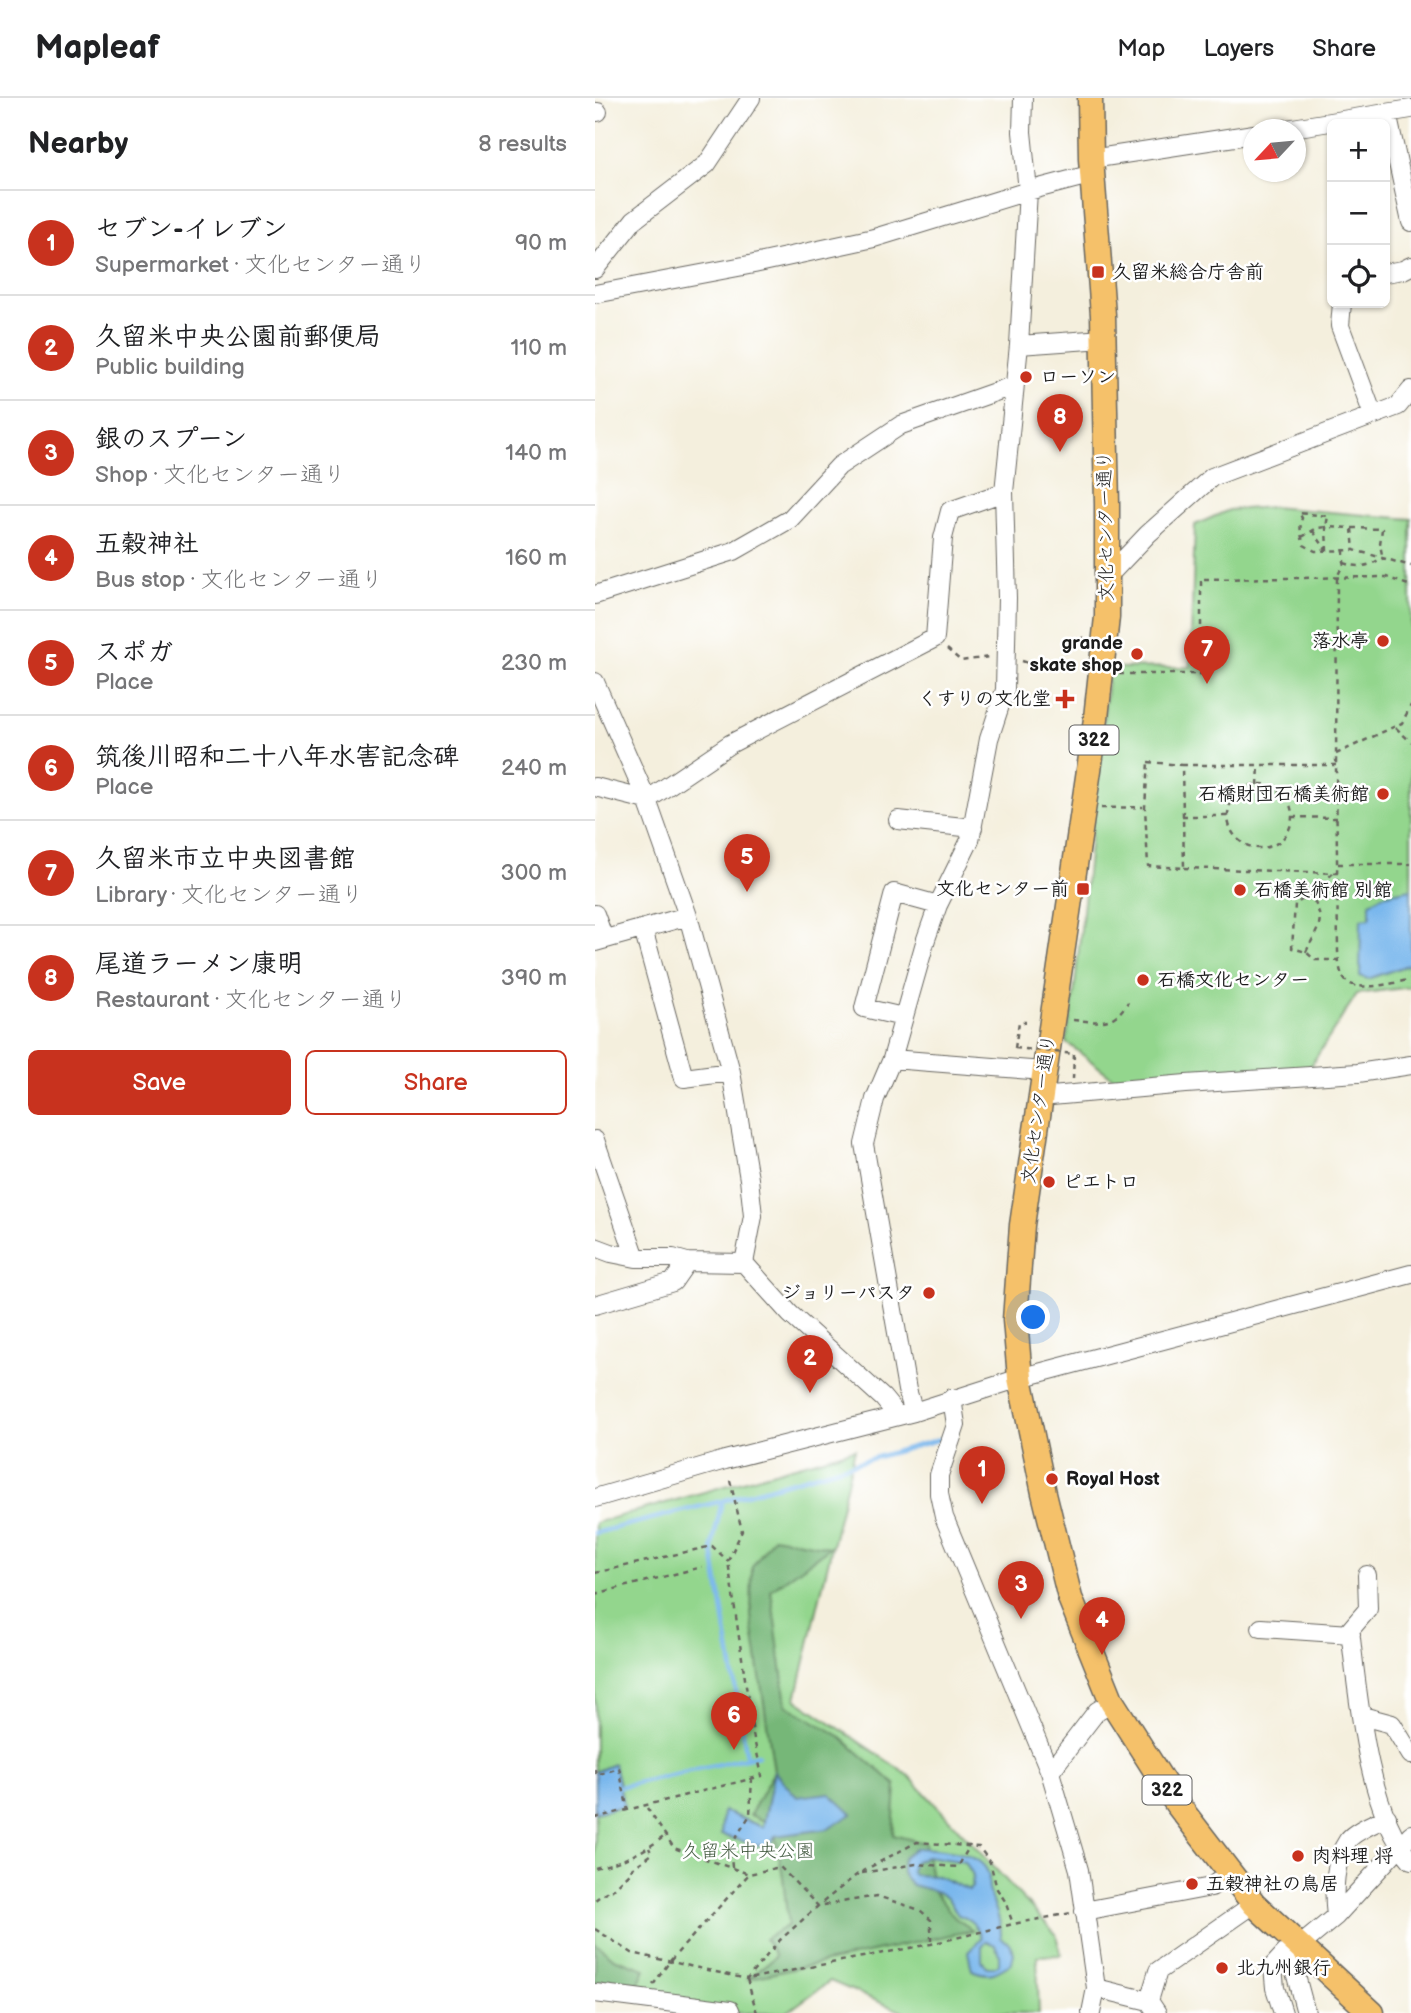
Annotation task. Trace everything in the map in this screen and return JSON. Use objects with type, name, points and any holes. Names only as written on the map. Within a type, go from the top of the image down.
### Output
[{"type":"highway","name":"文化センター通り","points":[[1090,98],[1104,339],[1107,617],[1094,736],[1040,1097],[1017,1279],[1015,1320],[1020,1378],[1070,1598],[1112,1702],[1177,1804],[1254,1904],[1373,2013]]},
{"type":"street","points":[[595,269],[634,220],[707,164],[751,98]]},
{"type":"street","points":[[906,1413],[907,1390],[863,1144],[875,1099],[892,1059],[938,905],[970,840],[989,739],[1005,690],[1007,598],[1004,492],[1016,385],[1028,191],[1022,132],[1023,98]]},
{"type":"street","points":[[1306,125],[1401,108],[1411,222]]},
{"type":"street","points":[[595,294],[874,238],[1028,191],[1092,166],[1243,136]]},
{"type":"street","points":[[1390,272],[1411,266]]},
{"type":"street","points":[[1342,308],[1340,326],[1373,415]]},
{"type":"street","points":[[1019,345],[1104,339]]},
{"type":"street","points":[[595,595],[734,551],[790,519],[839,466],[901,425],[1016,385]]},
{"type":"street","points":[[1108,576],[1148,534],[1212,477],[1398,407],[1411,390]]},
{"type":"street","points":[[595,787],[647,800],[730,744],[935,638],[943,538],[950,511],[1004,492]]},
{"type":"street","points":[[595,682],[647,800],[688,916],[731,1072],[750,1179],[753,1216],[744,1264]]},
{"type":"street","points":[[898,820],[973,828]]},
{"type":"street","points":[[903,1017],[864,1008],[894,893],[938,905]]},
{"type":"street","points":[[595,914],[599,941],[688,916]]},
{"type":"street","points":[[643,929],[684,1078],[731,1072]]},
{"type":"street","points":[[892,1059],[1044,1071]]},
{"type":"street","points":[[1040,1097],[1358,1073],[1411,1065]]},
{"type":"street","points":[[595,1140],[636,1258]]},
{"type":"street","points":[[595,1247],[636,1258],[744,1264],[790,1314],[883,1398],[906,1413]]},
{"type":"street","points":[[595,1305],[673,1282],[687,1262]]},
{"type":"street","points":[[595,1498],[725,1460],[906,1413],[1020,1378],[1411,1274]]},
{"type":"street","points":[[952,1398],[956,1425],[939,1475],[939,1494],[944,1517],[1049,1772],[1079,1870],[1095,1988],[1091,2013]]},
{"type":"street","points":[[1283,2013],[1275,1988],[1273,1966],[1285,1953],[1301,1945],[1336,1916],[1407,1847],[1387,1817],[1368,1762],[1350,1634],[1350,1630],[1368,1609],[1367,1575]]},
{"type":"street","points":[[1261,1628],[1350,1634]]},
{"type":"street","points":[[1049,1772],[1097,1711],[1112,1702]]},
{"type":"street","points":[[1362,1716],[1392,1724],[1411,1755]]},
{"type":"street","points":[[1336,1916],[1333,1893],[1342,1853],[1350,1838],[1387,1817]]},
{"type":"street","points":[[1084,1911],[1211,1887],[1229,1873]]},
{"type":"street","points":[[1095,1988],[1153,2007],[1158,1971],[1254,1904]]},
{"type":"street","points":[[1301,1945],[1295,1972],[1306,2013]]},
{"type":"street","points":[[595,1993],[730,2010],[731,2013]]},
{"type":"path","points":[[1327,551],[1328,516],[1299,513],[1303,518],[1300,526],[1304,545],[1315,551],[1327,551],[1344,551],[1354,550],[1382,560]]},
{"type":"path","points":[[1302,537],[1313,530],[1327,527],[1382,529],[1382,560]]},
{"type":"path","points":[[1352,528],[1354,550]]},
{"type":"path","points":[[1313,530],[1327,551]]},
{"type":"path","points":[[1344,551],[1344,563],[1337,577],[1338,864],[1335,873],[1341,974],[1353,985],[1411,979]]},
{"type":"path","points":[[1344,563],[1356,567],[1392,559],[1411,566]]},
{"type":"path","points":[[1112,673],[1201,674],[1201,579],[1385,577],[1411,586]]},
{"type":"path","points":[[935,638],[961,661],[1006,656],[1047,669],[1107,617]]},
{"type":"path","points":[[1336,754],[1402,723],[1411,705]]},
{"type":"path","points":[[1395,727],[1411,743]]},
{"type":"path","points":[[1335,873],[1148,866],[1145,807],[1148,762],[1182,765],[1336,765]]},
{"type":"path","points":[[1182,765],[1184,868]]},
{"type":"path","points":[[1258,785],[1259,765]]},
{"type":"path","points":[[1258,785],[1275,788],[1284,795],[1290,805],[1291,817],[1286,835],[1279,842],[1260,848],[1241,842],[1229,826],[1228,816],[1235,796],[1244,788],[1258,785]]},
{"type":"path","points":[[1101,808],[1145,807]]},
{"type":"path","points":[[1181,816],[1228,816]]},
{"type":"path","points":[[1291,817],[1337,818]]},
{"type":"path","points":[[1338,864],[1411,864]]},
{"type":"path","points":[[1335,873],[1295,904],[1292,948],[1306,952],[1314,960],[1339,960]]},
{"type":"path","points":[[1306,952],[1321,920],[1320,911],[1310,894]]},
{"type":"path","points":[[1073,1020],[1103,1022],[1120,1015],[1128,1002]]},
{"type":"path","points":[[1026,1022],[1019,1022],[1016,1048],[1074,1054],[1073,1084]]},
{"type":"path","points":[[595,1818],[762,1776],[753,1734],[728,1561],[741,1531],[725,1460]]},
{"type":"path","points":[[595,1573],[712,1546],[728,1561]]},
{"type":"path","points":[[595,1594],[702,1567]]},
{"type":"path","points":[[595,1769],[596,1775],[619,1769],[628,1811]]},
{"type":"path","points":[[732,1868],[730,1847],[750,1815],[752,1778]]},
{"type":"path","points":[[646,1806],[674,1848],[749,1874],[780,1867],[818,1906]]},
{"type":"path","points":[[595,1868],[615,1864],[649,1848],[666,1835]]},
{"type":"path","points":[[747,1979],[780,1940],[818,1906],[859,1873],[917,1842],[970,1844],[979,1847],[990,1862],[997,1889],[1005,1901],[1013,1924]]},
{"type":"path","points":[[859,1873],[916,1864],[958,1867],[970,1844]]},
{"type":"path","points":[[595,1900],[606,1892],[609,1893],[629,1871],[652,1854],[649,1848]]},
{"type":"path","points":[[643,1999],[670,1961],[749,1874]]},
{"type":"path","points":[[818,1906],[877,1896],[921,1910],[931,1920],[931,1944]]},
{"type":"path","points":[[595,1928],[632,1953],[747,1979],[1084,1911]]},
{"type":"path","points":[[747,1979],[757,2013]]},
{"type":"green space","points":[[1272,507],[1411,519],[1411,987],[1357,994],[1308,1070],[1117,1081],[1066,1042],[1074,994],[1109,668],[1190,667],[1195,525],[1229,510]]},
{"type":"green space","name":"久留米中央公園","points":[[855,1449],[796,1699],[908,1775],[1056,1934],[1061,1955],[1037,1956],[1039,2013],[905,2013],[830,1981],[786,2013],[733,2013],[595,1991],[595,1523]]},
{"type":"green space","points":[[773,1537],[830,1547],[771,1590],[786,1705],[838,1735],[896,1785],[893,1835],[925,1843],[933,1890],[955,1918],[973,1930],[747,1979],[776,1956],[765,1939],[788,1925],[783,1877],[773,1825],[750,1815],[774,1771],[751,1616],[752,1567]]},
{"type":"green space","points":[[595,1943],[614,1958],[645,1969],[638,1985],[595,1982]]},
{"type":"water","points":[[1411,889],[1411,964],[1368,979],[1360,976],[1361,919],[1370,918],[1370,903],[1382,895]]},
{"type":"water","points":[[614,1764],[624,1806],[595,1813],[595,1772]]},
{"type":"water","points":[[774,1771],[797,1797],[829,1793],[852,1814],[828,1829],[775,1836],[768,1848],[721,1835],[723,1811],[763,1827]]},
{"type":"water","points":[[936,1849],[957,1853],[977,1860],[984,1866],[989,1875],[989,1890],[999,1920],[1001,1938],[1009,1943],[1014,1953],[1012,1963],[993,1973],[984,1974],[972,1970],[968,1952],[981,1939],[978,1930],[970,1921],[958,1915],[948,1899],[938,1892],[912,1885],[902,1873],[904,1857],[913,1850]],"holes":[[[926,1856],[965,1862],[973,1875],[972,1887],[969,1890],[937,1876],[914,1875],[911,1871],[914,1862]],[[986,1941],[995,1945],[999,1954],[999,1964],[994,1967],[987,1967],[982,1961],[982,1946]]]},
{"type":"waterway","points":[[595,1533],[722,1501],[944,1438]]},
{"type":"waterway","points":[[722,1501],[712,1546],[747,1758]]},
{"type":"waterway","points":[[619,1787],[758,1755]]},
{"type":"place","name":"久留米総合庁舎前","points":[[1098,272]]},
{"type":"place","name":"ローソン","points":[[1026,377]]},
{"type":"place","name":"尾道ラーメン康明","points":[[1060,452]]},
{"type":"place","name":"落水亭","points":[[1383,641]]},
{"type":"place","name":"grande skate shop","points":[[1137,654]]},
{"type":"place","name":"久留米市立中央図書館","points":[[1207,684]]},
{"type":"place","name":"くすりの文化堂","points":[[1065,699]]},
{"type":"place","name":"石橋財団石橋美術館","points":[[1383,794]]},
{"type":"place","name":"文化センター前","points":[[1083,889]]},
{"type":"place","name":"石橋美術館 別館","points":[[1240,890]]},
{"type":"place","name":"スポガ","points":[[747,892]]},
{"type":"place","name":"石橋文化センター","points":[[1143,980]]},
{"type":"place","name":"ピエトロ","points":[[1049,1182]]},
{"type":"place","name":"ジョリーパスタ","points":[[929,1293]]},
{"type":"place","name":"久留米中央公園前郵便局","points":[[810,1393]]},
{"type":"place","name":"Royal Host","points":[[1052,1479]]},
{"type":"place","name":"セブン-イレブン","points":[[982,1504]]},
{"type":"place","name":"銀のスプーン","points":[[1021,1619]]},
{"type":"place","name":"五穀神社","points":[[1102,1655]]},
{"type":"place","name":"筑後川昭和二十八年水害記念碑","points":[[734,1750]]},
{"type":"place","name":"肉料理 将","points":[[1298,1856]]},
{"type":"place","name":"五穀神社の鳥居","points":[[1192,1884]]},
{"type":"place","name":"北九州銀行","points":[[1222,1968]]}]
